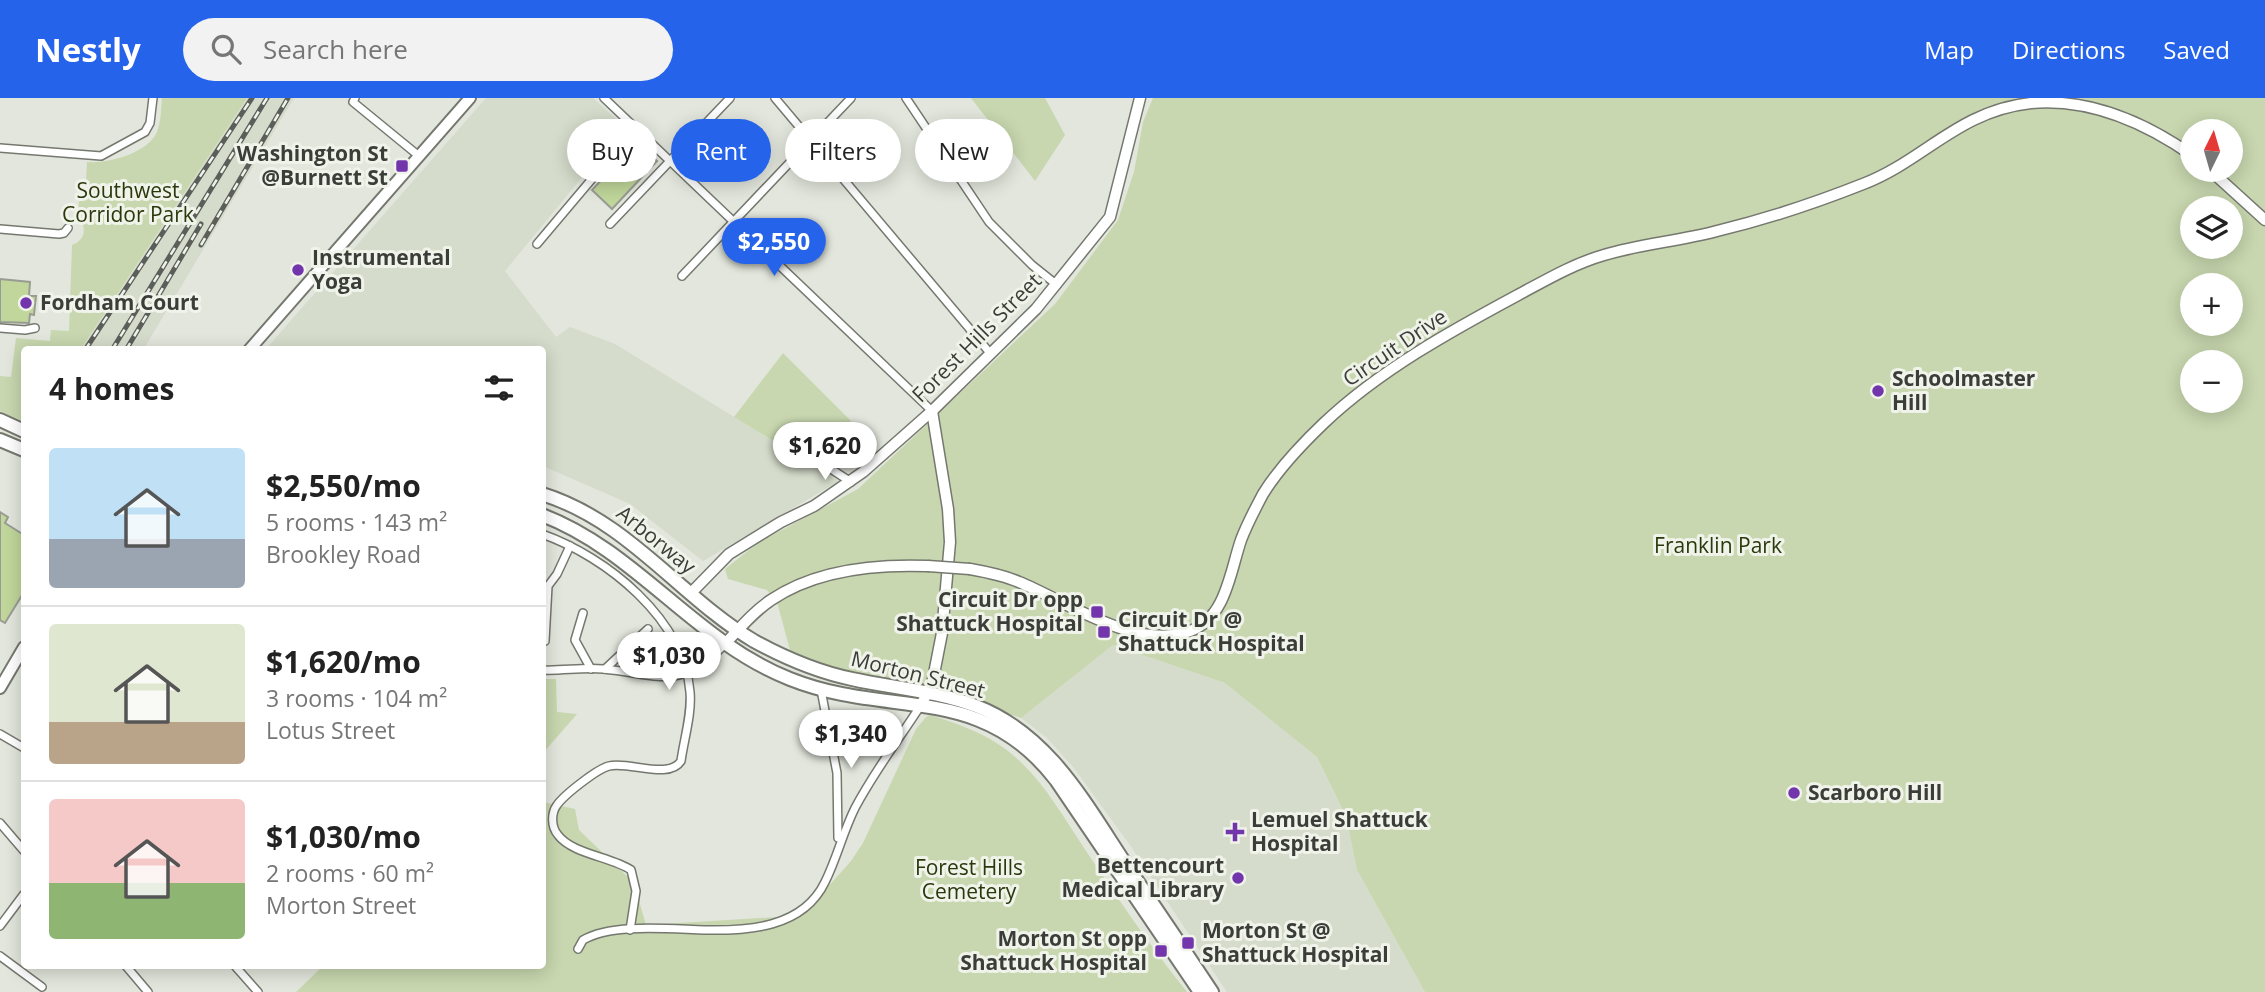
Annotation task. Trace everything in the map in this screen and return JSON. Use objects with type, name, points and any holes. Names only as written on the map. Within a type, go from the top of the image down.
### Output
[{"type":"highway","points":[[0,419],[21,430]]},
{"type":"highway","points":[[0,440],[21,449]]},
{"type":"highway","name":"Arborway","points":[[546,496],[579,508],[615,529],[738,630]]},
{"type":"highway","name":"Arborway","points":[[546,517],[580,532],[618,557],[724,645]]},
{"type":"highway","name":"Morton Street","points":[[738,630],[775,652],[820,670],[925,699],[983,721],[1017,741],[1040,761],[1060,786],[1200,992]]},
{"type":"highway","name":"Morton Street","points":[[724,645],[774,673],[821,690],[862,699],[925,699],[967,703],[996,715],[1026,734],[1068,777],[1212,992]]},
{"type":"main road","points":[[253,346],[470,98]]},
{"type":"main road","name":"Forest Hills Street","points":[[691,593],[729,555],[851,482],[932,411],[1057,285],[1110,217],[1140,98]]},
{"type":"main road","name":"Circuit Drive","points":[[724,645],[769,601],[807,582],[861,569],[928,566],[970,569],[1013,579],[1131,631],[1162,636],[1187,632],[1203,624],[1218,608],[1245,530],[1263,495],[1284,465],[1324,423],[1357,396],[1440,338],[1570,267],[1605,255],[1760,220],[1840,193],[1878,178],[1940,137],[1996,109],[2055,102],[2101,110],[2136,122],[2180,148]]},
{"type":"main road","points":[[2223,182],[2265,220]]},
{"type":"main road","points":[[925,699],[944,621],[950,538],[932,411]]},
{"type":"main road","points":[[0,688],[20,663]]},
{"type":"street","points":[[0,148],[101,156],[145,132],[150,123],[153,98]]},
{"type":"street","points":[[355,98],[353,102],[419,156]]},
{"type":"street","points":[[604,98],[626,119]]},
{"type":"street","points":[[610,224],[730,98]]},
{"type":"street","points":[[775,98],[793,119]]},
{"type":"street","points":[[831,119],[851,98]]},
{"type":"street","points":[[906,98],[989,222],[1032,265],[1057,285]]},
{"type":"street","points":[[657,148],[932,411]]},
{"type":"street","points":[[681,276],[785,168]]},
{"type":"street","points":[[537,244],[589,182]]},
{"type":"street","points":[[846,182],[990,353]]},
{"type":"street","points":[[0,229],[59,234],[68,228]]},
{"type":"street","points":[[0,328],[35,328]]},
{"type":"street","points":[[814,458],[851,482]]},
{"type":"street","points":[[546,536],[570,546],[601,565],[654,611],[675,640],[686,674],[690,698],[678,766],[665,771],[629,765],[601,768],[559,802],[553,811],[557,835],[569,844],[631,870],[636,891],[631,930]]},
{"type":"street","points":[[546,593],[570,546]]},
{"type":"street","points":[[583,613],[575,640],[591,670]]},
{"type":"street","points":[[606,669],[648,629]]},
{"type":"street","points":[[546,670],[606,669],[665,678],[686,674],[702,665],[724,645]]},
{"type":"street","points":[[821,690],[837,773],[839,812],[836,852]]},
{"type":"street","points":[[578,949],[583,940],[590,936],[631,930],[724,931],[766,926],[803,909],[824,884],[865,791],[925,699]]},
{"type":"street","points":[[0,734],[21,746]]},
{"type":"street","points":[[0,823],[21,848]]},
{"type":"street","points":[[0,926],[21,898]]},
{"type":"street","points":[[0,956],[42,987]]},
{"type":"street","points":[[129,969],[148,992]]},
{"type":"street","points":[[238,969],[258,992]]},
{"type":"shaded area","points":[[247,98],[294,98],[145,346],[83,346]]},
{"type":"shaded area","points":[[486,98],[593,98],[616,119],[567,119],[567,182],[578,182],[505,271],[556,337],[570,327],[615,344],[839,481],[703,561],[630,504],[546,467],[546,346],[269,346]]},
{"type":"shaded area","name":"Lemuel Shattuck Hospital","points":[[1113,645],[1225,683],[1317,757],[1346,816],[1357,870],[1425,992],[1227,992],[1132,848],[1074,768],[1047,738],[1021,718]]},
{"type":"green space","name":"Southwest Corridor Park","points":[[162,98],[247,98],[83,346],[21,346],[21,422],[0,411],[0,376],[11,377],[16,338],[50,341],[51,330],[69,331],[72,245],[80,240],[84,233],[78,217],[79,199],[85,199],[87,162],[116,159],[145,146],[157,132]]},
{"type":"green space","points":[[971,98],[1045,98],[1065,135],[1035,181],[1013,152],[1013,119],[987,119]]},
{"type":"green space","name":"Franklin Park","points":[[1153,98],[2265,98],[2265,992],[1425,992],[1357,870],[1346,816],[1317,757],[1225,683],[1113,645],[1021,718],[943,692],[846,672],[800,659],[790,650],[777,602],[767,590],[728,579],[725,569],[758,543],[858,489],[1055,304],[1118,220],[1134,172],[1143,122]]},
{"type":"green space","points":[[783,353],[851,421],[806,461],[734,417]]},
{"type":"green space","points":[[546,679],[556,679],[557,712],[577,714],[546,750]]},
{"type":"green space","name":"Forest Hills Cemetery","points":[[931,715],[981,734],[1008,751],[1031,772],[1134,921],[1187,992],[296,992],[320,969],[546,969],[546,803],[575,809],[579,830],[634,883],[646,925],[777,917],[809,908],[851,861],[863,843],[916,729]]},
{"type":"building","points":[[600,182],[637,182],[612,209],[592,190]]},
{"type":"building","name":"Fordham Court","points":[[0,279],[30,282],[29,296],[36,296],[34,315],[30,314],[29,323],[0,322]]},
{"type":"building","points":[[0,512],[8,517],[5,523],[21,533],[21,597],[5,623],[0,620]]},
{"type":"railway","points":[[88,346],[252,98]]},
{"type":"railway","points":[[114,346],[267,98]]},
{"type":"railway","points":[[201,245],[288,98]]},
{"type":"railway","points":[[128,346],[201,224]]},
{"type":"place","name":"Washington St @Burnett St","points":[[402,166]]},
{"type":"place","name":"Instrumental Yoga","points":[[298,270]]},
{"type":"place","name":"Fordham Court","points":[[26,303]]},
{"type":"place","name":"Schoolmaster Hill","points":[[1878,391]]},
{"type":"place","name":"Circuit Dr opp Shattuck Hospital","points":[[1097,612]]},
{"type":"place","name":"Circuit Dr @ Shattuck Hospital","points":[[1104,632]]},
{"type":"place","name":"Scarboro Hill","points":[[1794,793]]},
{"type":"place","name":"Lemuel Shattuck Hospital","points":[[1235,832]]},
{"type":"place","name":"Bettencourt Medical Library","points":[[1238,878]]},
{"type":"place","name":"Morton St @ Shattuck Hospital","points":[[1188,943]]},
{"type":"place","name":"Morton St opp Shattuck Hospital","points":[[1161,951]]}]
